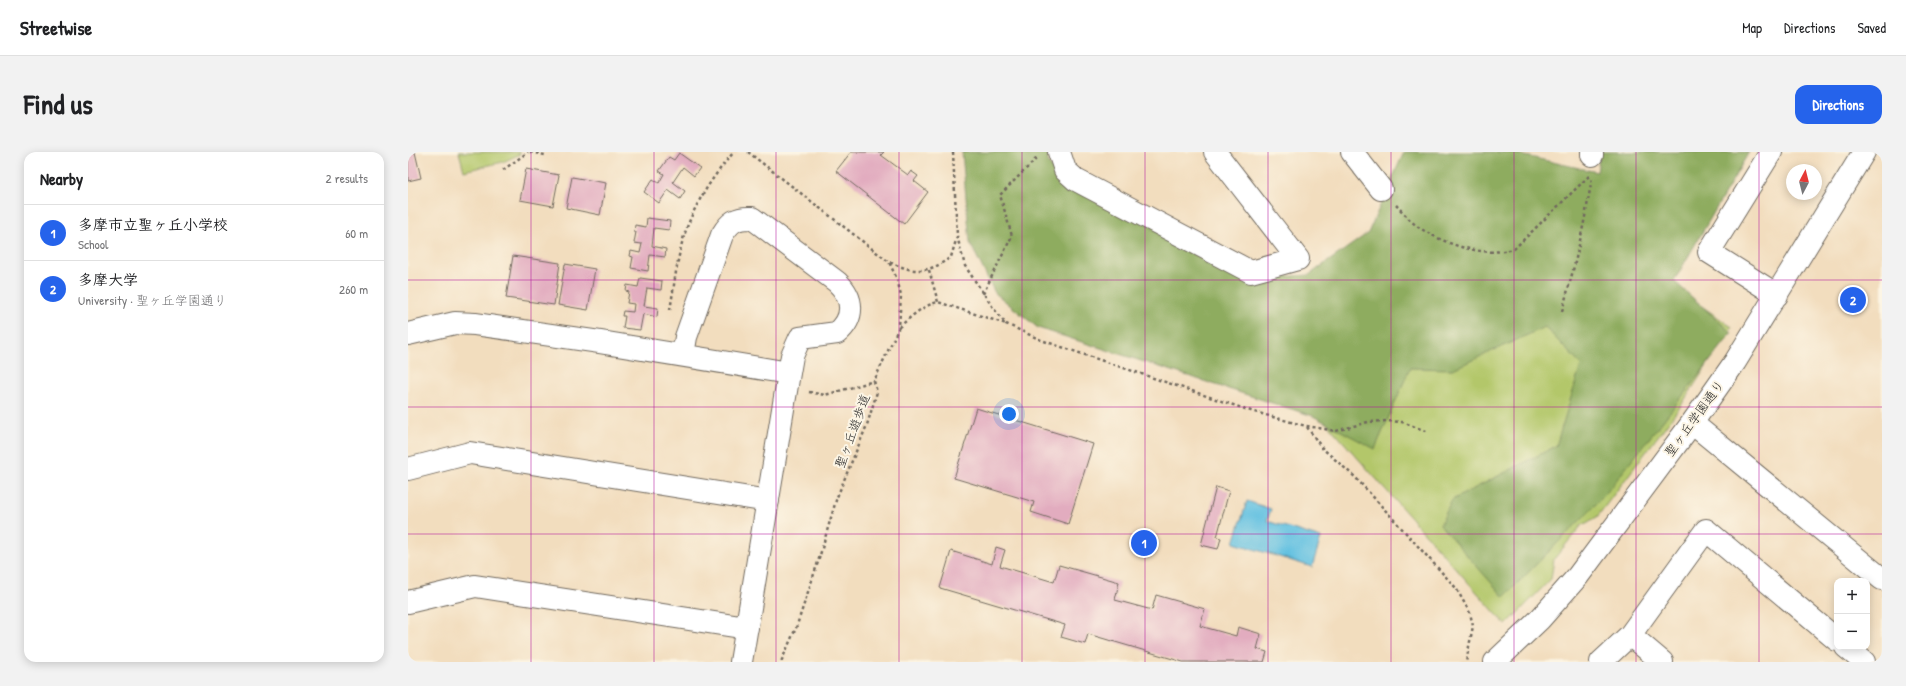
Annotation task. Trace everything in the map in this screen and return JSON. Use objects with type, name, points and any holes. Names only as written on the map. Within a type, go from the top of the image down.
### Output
[{"type":"street","points":[[1059,152],[1065,170],[1076,180],[1251,272],[1298,259],[1215,152]]},
{"type":"street","points":[[1352,152],[1381,189]]},
{"type":"street","points":[[1771,152],[1709,252],[1777,296]]},
{"type":"street","name":"聖ヶ丘学園通り","points":[[1495,662],[1540,619],[1578,576],[1692,422],[1735,362],[1777,296],[1864,152]]},
{"type":"street","points":[[683,355],[686,337],[722,235],[728,225],[743,217],[752,218],[837,282],[846,291],[850,302],[848,320],[837,333],[800,338],[792,356],[746,628],[742,662]]},
{"type":"street","points":[[408,334],[455,323],[475,324],[683,355],[789,373]]},
{"type":"street","points":[[1692,422],[1882,579]]},
{"type":"street","points":[[408,469],[470,454],[768,501]]},
{"type":"street","points":[[1601,662],[1630,635],[1706,530],[1834,637]]},
{"type":"street","points":[[408,602],[475,586],[746,628]]},
{"type":"street","points":[[1630,635],[1662,662]]},
{"type":"street","points":[[1850,650],[1864,662]]},
{"type":"path","points":[[503,170],[529,152],[545,155]]},
{"type":"path","points":[[670,314],[682,244],[689,221],[705,191],[724,163],[734,152]]},
{"type":"path","name":"聖ヶ丘遊歩道","points":[[748,152],[889,262],[897,279],[901,295],[899,327],[874,381],[877,392],[867,425],[837,497],[818,562],[796,628],[781,662]]},
{"type":"path","points":[[953,152],[957,236],[965,266],[1006,324]]},
{"type":"path","points":[[984,294],[1012,236],[1000,195],[1038,157]]},
{"type":"path","points":[[1381,189],[1408,218],[1422,229],[1458,245],[1480,251],[1500,252],[1514,249],[1592,172],[1585,220],[1562,310]]},
{"type":"path","points":[[889,262],[905,270],[930,270],[951,257],[957,236]]},
{"type":"path","points":[[930,270],[938,302]]},
{"type":"path","points":[[899,327],[925,307],[938,302],[1006,324],[1041,340],[1251,411],[1306,426],[1336,431],[1368,422],[1387,421],[1402,422],[1429,432]]},
{"type":"path","points":[[803,391],[825,395],[874,381]]},
{"type":"path","points":[[1306,426],[1322,448],[1355,478],[1456,588],[1470,613],[1472,626],[1466,662]]},
{"type":"green space","points":[[459,152],[520,152],[520,154],[503,162],[464,171]]},
{"type":"green space","points":[[962,152],[1048,152],[1048,162],[1056,174],[1250,279],[1309,275],[1368,233],[1404,152],[1515,152],[1521,155],[1597,172],[1600,152],[1749,152],[1674,281],[1732,333],[1603,497],[1504,597],[1440,525],[1452,500],[1556,446],[1581,365],[1545,327],[1453,369],[1410,368],[1375,449],[1313,416],[1038,328],[995,293],[970,243]]},
{"type":"green space","points":[[1597,234],[1732,327],[1680,407],[1597,517],[1581,526],[1554,559],[1551,579],[1506,625],[1322,418]]},
{"type":"water","points":[[1247,501],[1271,509],[1267,521],[1321,538],[1312,567],[1234,543]]},
{"type":"building","points":[[408,152],[415,152],[421,178],[408,181]]},
{"type":"building","points":[[851,152],[884,152],[881,155],[908,175],[911,171],[918,176],[914,181],[928,192],[904,224],[836,171]]},
{"type":"building","points":[[679,153],[700,168],[694,176],[683,167],[673,182],[685,191],[680,199],[668,190],[659,203],[644,192],[653,179],[659,183],[664,174],[659,171],[669,157],[674,160]]},
{"type":"building","points":[[526,169],[559,175],[553,206],[520,200]]},
{"type":"building","points":[[572,177],[606,183],[600,215],[566,208]]},
{"type":"building","points":[[647,218],[670,221],[669,230],[654,228],[652,246],[666,249],[665,257],[650,255],[648,271],[631,268],[633,257],[630,256],[631,251],[640,253],[642,244],[634,243],[636,232],[634,232],[635,225],[646,227]]},
{"type":"building","points":[[513,256],[560,263],[554,305],[506,298]]},
{"type":"building","points":[[565,264],[595,269],[588,310],[558,305]]},
{"type":"building","points":[[640,278],[662,281],[661,290],[647,288],[644,306],[658,308],[657,317],[643,314],[640,330],[623,328],[625,316],[622,316],[623,311],[633,312],[634,304],[627,303],[629,292],[626,291],[627,285],[638,287]]},
{"type":"building","points":[[976,408],[1093,444],[1068,524],[1031,512],[1034,502],[954,478]]},
{"type":"building","points":[[1216,487],[1229,491],[1217,537],[1221,538],[1218,549],[1201,545]]},
{"type":"building","points":[[996,547],[1005,550],[1000,566],[1054,582],[1059,565],[1119,582],[1115,600],[1152,610],[1156,595],[1205,609],[1200,626],[1236,636],[1238,627],[1261,634],[1257,649],[1267,652],[1264,662],[1183,662],[1088,634],[1085,644],[1061,637],[1065,625],[940,588],[951,551],[992,564]]},
{"type":"place","name":"多摩大学","points":[[1853,300]]},
{"type":"place","name":"多摩市立聖ヶ丘小学校","points":[[1144,543]]}]
